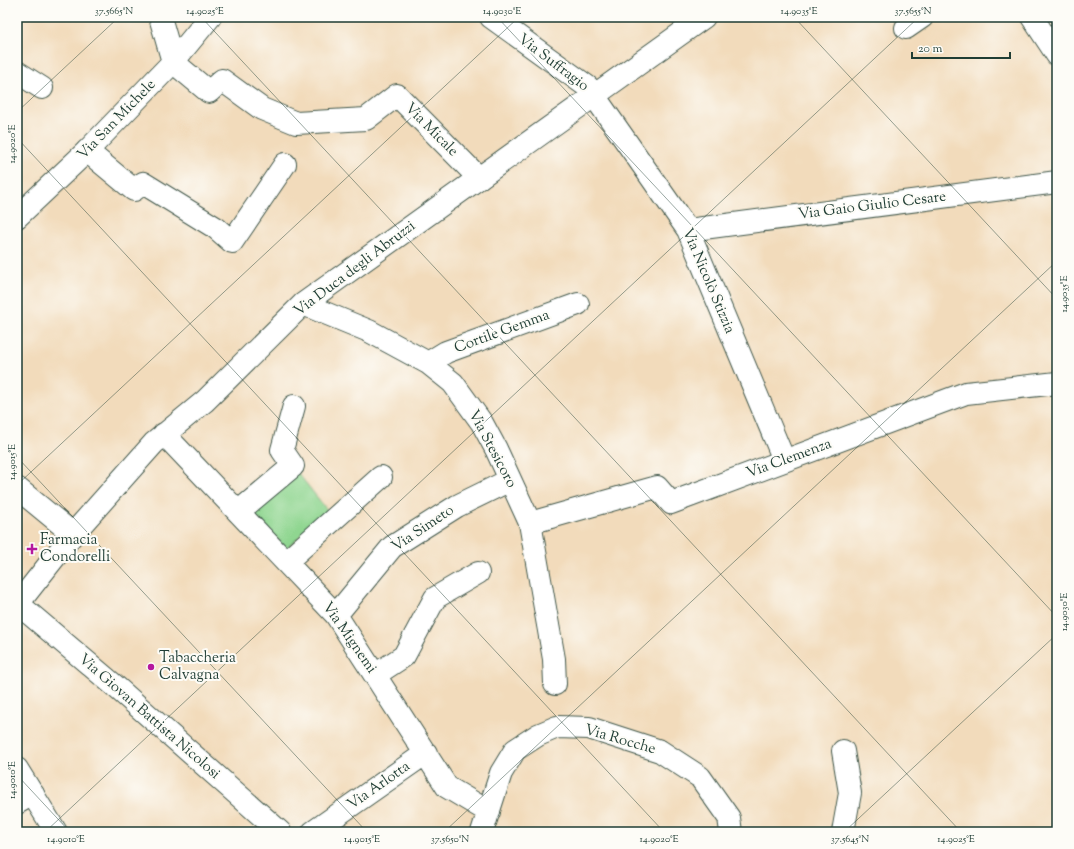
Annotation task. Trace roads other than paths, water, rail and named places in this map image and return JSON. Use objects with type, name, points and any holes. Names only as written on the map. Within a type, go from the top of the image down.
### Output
[{"type":"street","points":[[160,17],[173,62]]},
{"type":"street","name":"Via San Michele","points":[[17,217],[87,151],[173,62],[210,17]]},
{"type":"street","name":"Via Suffragio","points":[[491,17],[588,87],[595,95]]},
{"type":"street","name":"Via Duca degli Abruzzi","points":[[17,604],[73,534],[154,443],[205,401],[304,304],[704,17]]},
{"type":"street","points":[[1032,17],[1057,54]]},
{"type":"street","name":"Via Micale","points":[[173,62],[209,92],[222,80],[262,109],[296,123],[366,119],[397,95],[479,178]]},
{"type":"street","points":[[17,72],[42,88]]},
{"type":"street","name":"Via Nicolò Stizzia","points":[[595,95],[688,230],[784,460]]},
{"type":"street","points":[[87,151],[134,190],[143,183],[216,228],[232,242],[285,164]]},
{"type":"street","name":"Via Gaio Giulio Cesare","points":[[688,230],[1057,182]]},
{"type":"street","name":"Via Stesicoro","points":[[304,304],[369,331],[428,363],[453,383],[482,423],[530,523],[554,659],[555,684]]},
{"type":"street","name":"Cortile Gemma","points":[[428,363],[446,352],[578,304]]},
{"type":"street","name":"Via Clemenza","points":[[530,523],[657,487],[671,503],[966,394],[1057,383]]},
{"type":"street","points":[[238,512],[293,466],[282,450],[294,406]]},
{"type":"street","name":"Via Mignemi","points":[[164,434],[336,615],[447,787],[486,822]]},
{"type":"street","points":[[286,562],[381,477]]},
{"type":"street","name":"Via Simeto","points":[[336,615],[392,547],[457,506],[510,480]]},
{"type":"street","points":[[17,488],[73,534]]},
{"type":"street","points":[[375,675],[404,656],[435,598],[478,573]]},
{"type":"street","name":"Via Giovan Battista Nicolosi","points":[[17,604],[115,686],[280,832]]},
{"type":"street","name":"Via Rocche","points":[[486,822],[501,773],[515,750],[538,736],[557,727],[589,728],[660,751],[700,777],[729,818],[731,832]]},
{"type":"street","points":[[843,751],[850,794],[843,832]]},
{"type":"street","name":"Via Arlotta","points":[[313,832],[426,753]]},
{"type":"street","points":[[17,769],[25,798],[56,832]]},
{"type":"place","name":"Farmacia Condorelli","points":[[32,549]]},
{"type":"place","name":"Tabaccheria Calvagna","points":[[151,667]]}]
